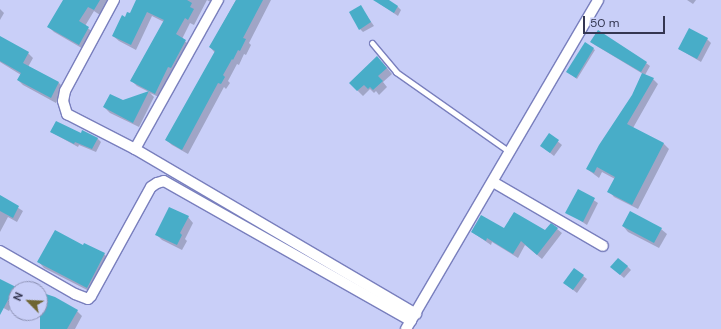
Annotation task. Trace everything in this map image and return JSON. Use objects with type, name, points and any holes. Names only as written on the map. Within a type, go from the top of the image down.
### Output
[{"type":"street","points":[[114,0],[65,91],[64,107],[67,114],[135,149],[411,321]]},
{"type":"street","points":[[135,149],[218,0]]},
{"type":"street","points":[[411,321],[598,0]]},
{"type":"street","points":[[0,250],[75,294],[88,299],[151,187],[164,181],[411,321]]},
{"type":"street","points":[[493,182],[603,246]]},
{"type":"lane","points":[[372,43],[396,72],[510,152]]},
{"type":"building","points":[[63,0],[100,0],[94,10],[88,7],[79,21],[89,27],[79,45],[47,27]]},
{"type":"building","points":[[136,0],[187,0],[192,3],[190,7],[194,9],[188,20],[185,18],[176,34],[186,40],[171,68],[168,67],[155,94],[130,81],[164,20],[147,12],[131,45],[112,36],[122,15],[125,17],[127,12],[130,13]]},
{"type":"building","points":[[236,0],[263,0],[243,38],[246,39],[240,51],[238,50],[233,60],[232,59],[223,75],[225,77],[221,84],[218,83],[182,150],[165,140],[215,51],[209,47]]},
{"type":"building","points":[[373,0],[389,0],[398,6],[394,13]]},
{"type":"building","points":[[361,5],[371,22],[359,30],[349,12]]},
{"type":"building","points":[[689,28],[708,38],[697,59],[678,49]]},
{"type":"building","points":[[598,30],[647,62],[641,72],[590,42]]},
{"type":"building","points":[[0,36],[29,52],[23,63],[59,82],[51,98],[17,80],[21,73],[0,61]]},
{"type":"building","points":[[585,42],[594,48],[576,78],[566,72]]},
{"type":"building","points":[[377,56],[387,68],[378,76],[383,81],[373,90],[370,87],[368,89],[364,85],[357,91],[349,83]]},
{"type":"building","points":[[642,73],[654,78],[627,124],[664,143],[632,205],[607,192],[615,177],[597,167],[594,173],[586,169],[599,145],[632,95]]},
{"type":"building","points":[[149,91],[133,123],[103,107],[110,94],[123,100]]},
{"type":"building","points":[[56,121],[81,133],[82,130],[98,138],[92,149],[75,142],[74,144],[50,132]]},
{"type":"building","points":[[549,133],[559,140],[550,153],[540,146]]},
{"type":"building","points":[[578,189],[595,198],[583,222],[565,213]]},
{"type":"building","points":[[0,195],[19,206],[13,218],[0,211]]},
{"type":"building","points":[[169,207],[189,216],[180,233],[182,235],[177,245],[155,235]]},
{"type":"building","points":[[630,211],[662,228],[654,243],[622,226]]},
{"type":"building","points":[[514,212],[545,230],[551,223],[558,228],[537,255],[521,241],[513,254],[487,238],[486,241],[471,232],[481,215],[504,228]]},
{"type":"building","points":[[55,230],[83,245],[84,243],[105,253],[87,288],[37,262]]},
{"type":"building","points":[[618,258],[628,266],[620,275],[610,267]]},
{"type":"building","points":[[574,268],[584,275],[573,290],[563,283]]},
{"type":"building","points":[[0,279],[8,283],[8,300],[0,315]]},
{"type":"building","points":[[48,295],[78,310],[67,329],[40,329],[40,321],[48,321]]}]
